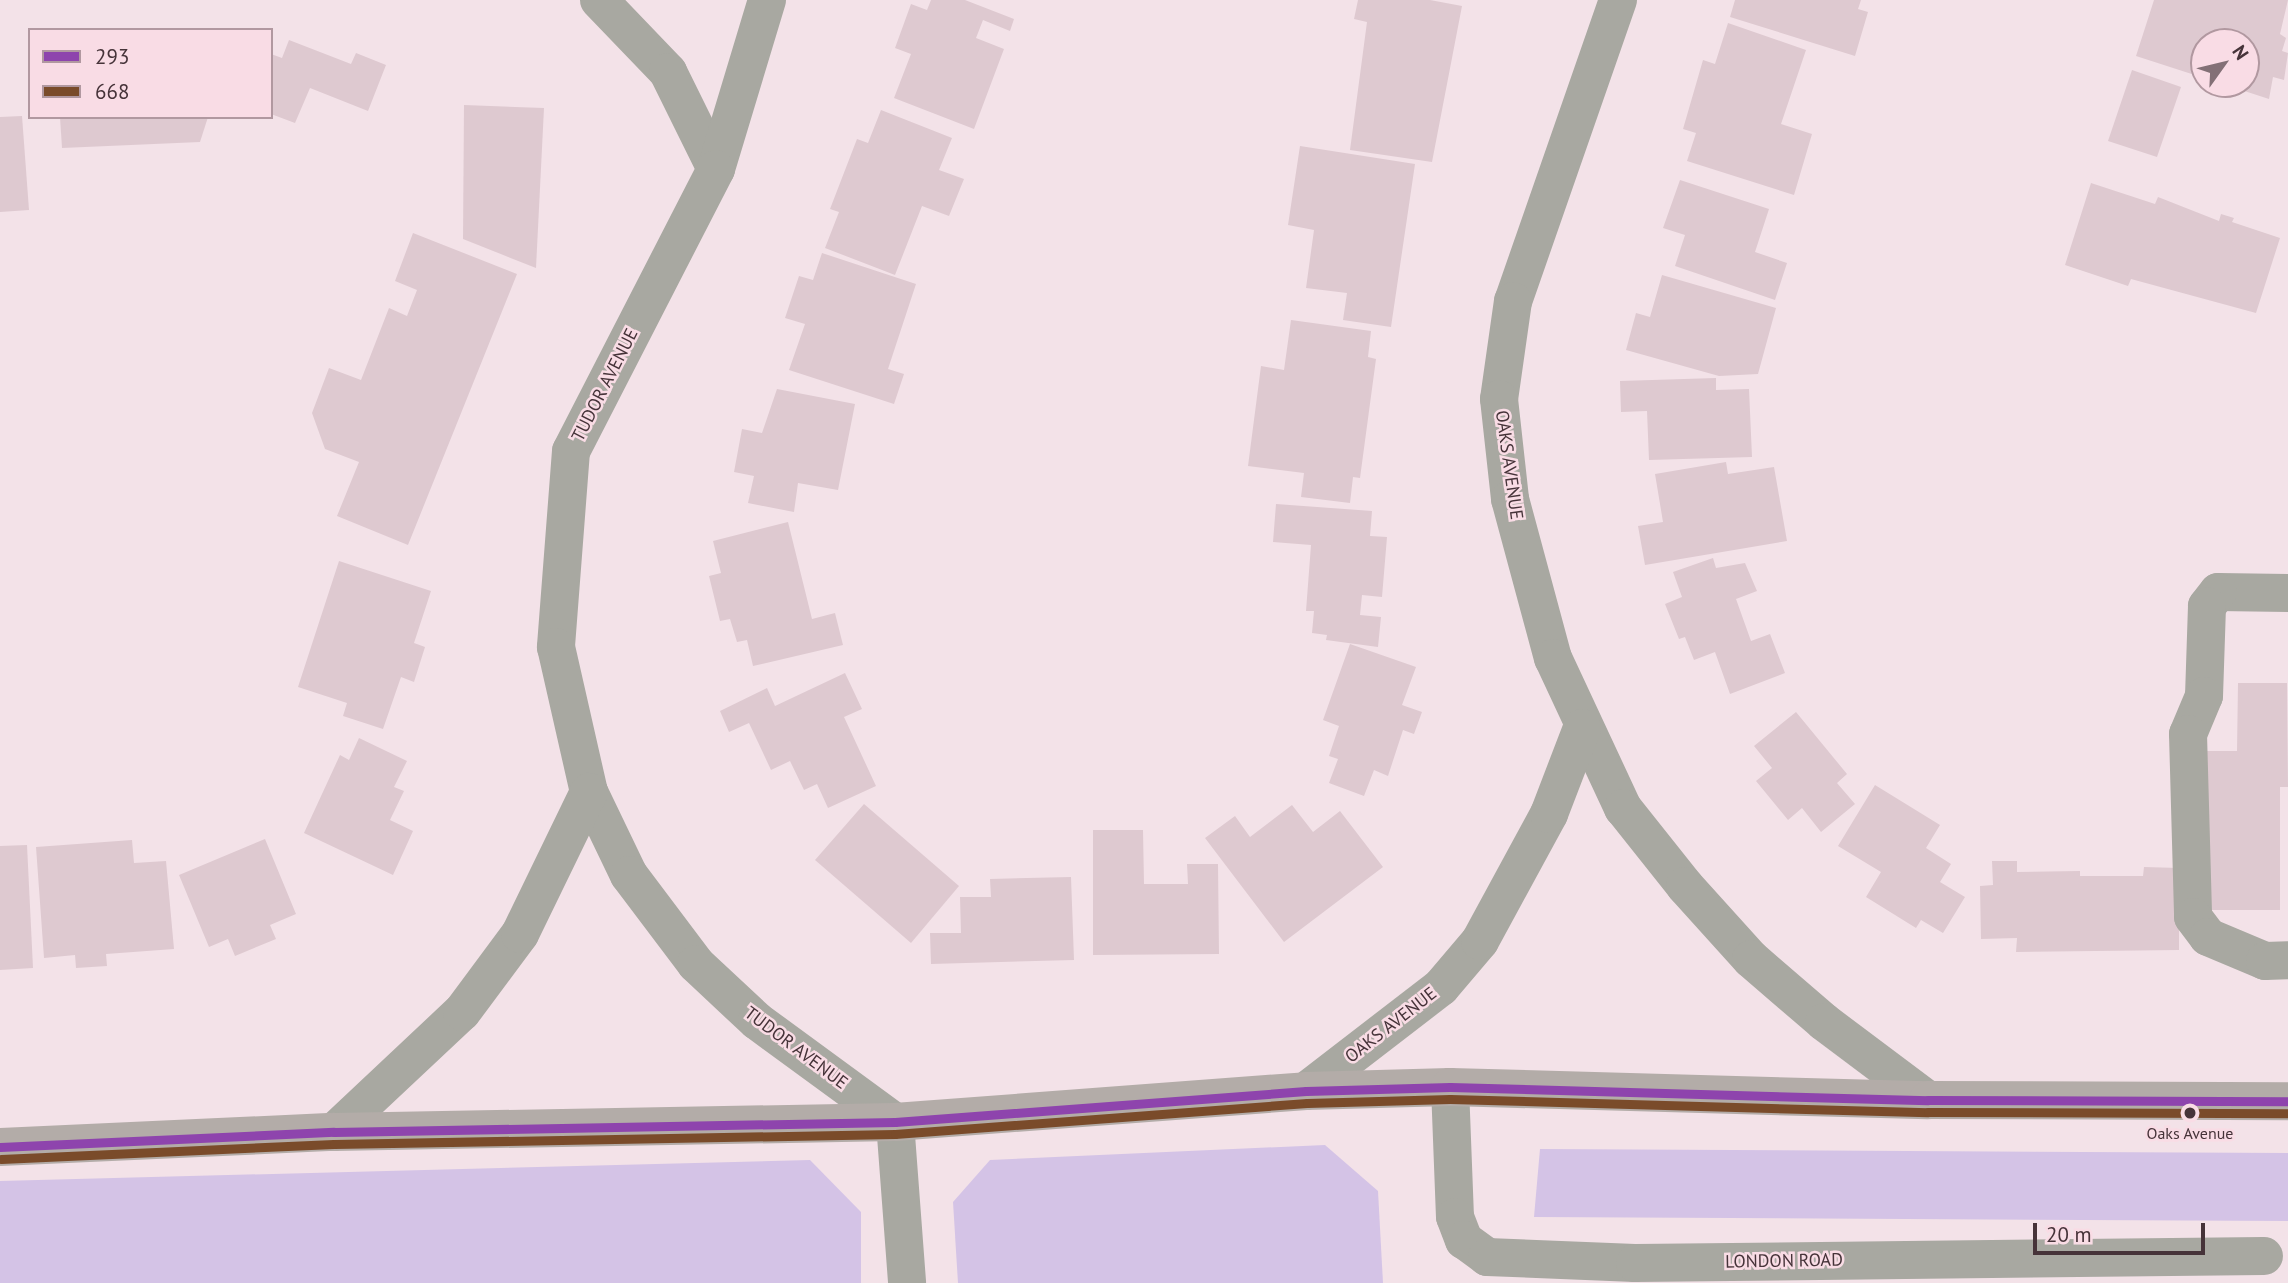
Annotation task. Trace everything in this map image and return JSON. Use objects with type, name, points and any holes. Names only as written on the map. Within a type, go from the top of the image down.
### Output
[{"type":"highway","points":[[0,1147],[334,1132],[895,1122],[1306,1091],[1450,1087],[1928,1100],[2288,1101]]},
{"type":"street","points":[[599,0],[668,72],[716,169]]},
{"type":"street","name":"TUDOR AVENUE","points":[[766,0],[716,169],[571,451],[556,647],[589,792],[629,875],[696,964],[757,1021],[895,1122]]},
{"type":"street","name":"OAKS AVENUE","points":[[1619,0],[1513,300],[1499,399],[1510,499],[1553,659],[1583,728],[1623,808],[1751,959],[1824,1022],[1928,1100]]},
{"type":"street","points":[[2288,593],[2218,593],[2207,606],[2204,696],[2188,734],[2193,916],[2208,937],[2265,961],[2288,960]]},
{"type":"street","name":"OAKS AVENUE","points":[[1306,1091],[1441,987],[1480,941],[1549,814],[1583,728]]},
{"type":"street","points":[[334,1132],[461,1012],[520,934],[589,792]]},
{"type":"street","name":"LONDON ROAD","points":[[1450,1087],[1455,1217],[1464,1240],[1487,1257],[1636,1273],[2263,1256]]},
{"type":"street","points":[[895,1122],[907,1283]]},
{"type":"shaded area","points":[[1325,1145],[1378,1191],[1383,1283],[958,1283],[953,1202],[990,1160]]},
{"type":"shaded area","points":[[1540,1149],[2288,1153],[2288,1221],[1534,1217]]},
{"type":"shaded area","points":[[810,1160],[861,1212],[861,1283],[0,1283],[0,1181]]},
{"type":"building","points":[[931,0],[965,0],[1014,19],[1010,31],[983,20],[976,38],[1004,49],[974,129],[894,98],[911,54],[895,48],[911,4],[927,10]]},
{"type":"building","points":[[1358,0],[1430,0],[1462,6],[1432,162],[1350,150],[1367,22],[1354,19]]},
{"type":"building","points":[[1735,0],[1861,0],[1858,9],[1868,12],[1855,56],[1730,17]]},
{"type":"building","points":[[2154,0],[2288,0],[2280,34],[2286,38],[2282,51],[2288,53],[2284,80],[2273,77],[2269,99],[2260,96],[2260,28],[2190,28],[2190,73],[2136,56]]},
{"type":"building","points":[[1728,23],[1806,50],[1781,124],[1812,134],[1794,195],[1687,161],[1696,133],[1683,129],[1703,60],[1715,64]]},
{"type":"building","points":[[289,40],[351,64],[356,53],[386,65],[368,111],[310,88],[295,123],[273,115],[273,55],[282,58]]},
{"type":"building","points":[[2132,70],[2181,87],[2157,157],[2108,141]]},
{"type":"building","points":[[464,105],[544,108],[536,268],[463,239]]},
{"type":"building","points":[[881,110],[952,138],[939,170],[964,179],[949,216],[922,206],[895,275],[825,248],[839,212],[830,209],[857,139],[868,143]]},
{"type":"building","points":[[22,116],[29,210],[0,212],[0,117]]},
{"type":"building","points":[[60,119],[207,119],[200,142],[62,148]]},
{"type":"building","points":[[1300,146],[1415,164],[1391,327],[1343,320],[1347,293],[1306,288],[1314,230],[1288,225]]},
{"type":"building","points":[[1680,180],[1769,209],[1755,252],[1787,263],[1775,300],[1675,266],[1685,235],[1663,228]]},
{"type":"building","points":[[2091,183],[2155,204],[2158,197],[2219,221],[2221,214],[2234,218],[2232,222],[2280,238],[2256,313],[2131,279],[2128,286],[2065,265]]},
{"type":"building","points":[[413,233],[517,274],[408,545],[337,516],[359,462],[325,449],[312,413],[329,368],[361,380],[389,308],[407,316],[417,290],[395,281]]},
{"type":"building","points":[[822,253],[916,284],[888,369],[904,374],[894,404],[789,370],[805,324],[785,318],[799,276],[813,280]]},
{"type":"building","points":[[1662,275],[1776,308],[1758,374],[1719,376],[1626,350],[1636,313],[1650,317]]},
{"type":"building","points":[[1291,320],[1371,331],[1368,357],[1376,359],[1360,478],[1353,477],[1350,503],[1301,497],[1304,473],[1248,466],[1261,366],[1284,370]]},
{"type":"building","points":[[1716,378],[1716,390],[1749,389],[1752,457],[1649,460],[1647,411],[1621,412],[1620,381]]},
{"type":"building","points":[[777,389],[855,404],[838,490],[798,483],[794,512],[748,503],[754,476],[734,472],[742,429],[762,433]]},
{"type":"building","points":[[1726,462],[1728,474],[1774,467],[1787,541],[1645,565],[1638,526],[1663,522],[1655,474]]},
{"type":"building","points":[[1276,504],[1372,511],[1370,536],[1387,537],[1382,597],[1362,595],[1360,615],[1381,617],[1378,647],[1326,640],[1327,635],[1312,633],[1314,611],[1306,611],[1311,545],[1273,542]]},
{"type":"building","points":[[788,522],[812,619],[835,613],[843,645],[753,666],[747,640],[737,642],[730,619],[720,621],[709,576],[721,573],[713,541]]},
{"type":"building","points":[[1713,558],[1716,568],[1745,563],[1757,591],[1736,599],[1751,641],[1770,634],[1785,673],[1730,694],[1715,652],[1694,660],[1685,637],[1679,639],[1665,604],[1682,597],[1673,572]]},
{"type":"building","points":[[339,561],[431,591],[414,643],[425,647],[414,682],[401,677],[383,729],[343,716],[347,703],[298,687]]},
{"type":"building","points":[[1350,644],[1416,667],[1402,705],[1422,712],[1414,734],[1403,730],[1388,776],[1374,770],[1364,796],[1329,783],[1338,759],[1329,756],[1339,726],[1323,720]]},
{"type":"building","points":[[845,673],[862,709],[844,717],[876,786],[828,808],[817,784],[804,790],[790,761],[771,770],[749,723],[729,732],[720,711],[767,688],[775,706]]},
{"type":"building","points":[[2238,683],[2287,683],[2288,787],[2280,787],[2280,910],[2205,910],[2206,751],[2237,751]]},
{"type":"building","points":[[1796,712],[1847,774],[1837,783],[1855,804],[1821,832],[1802,808],[1788,820],[1756,781],[1772,768],[1754,746]]},
{"type":"building","points":[[359,738],[407,761],[394,787],[404,791],[390,820],[413,831],[393,875],[304,833],[340,755],[349,760]]},
{"type":"building","points":[[1875,785],[1940,825],[1926,848],[1951,864],[1940,882],[1965,897],[1943,933],[1921,920],[1916,928],[1866,897],[1881,872],[1838,846]]},
{"type":"building","points":[[864,804],[959,886],[911,943],[815,860]]},
{"type":"building","points":[[1292,805],[1313,832],[1340,811],[1383,867],[1284,942],[1205,838],[1235,816],[1250,837]]},
{"type":"building","points":[[1093,830],[1143,830],[1144,884],[1188,884],[1187,864],[1218,864],[1219,954],[1093,955]]},
{"type":"building","points":[[265,839],[296,914],[270,925],[276,939],[235,956],[228,939],[209,947],[179,875]]},
{"type":"building","points":[[132,840],[134,863],[166,861],[174,949],[106,954],[107,966],[76,968],[75,955],[44,958],[36,847]]},
{"type":"building","points":[[27,845],[33,968],[0,970],[0,846]]},
{"type":"building","points":[[1992,861],[2017,861],[2017,872],[2080,871],[2080,876],[2143,876],[2144,867],[2179,868],[2179,950],[2016,952],[2017,938],[1981,939],[1980,886],[1993,885]]},
{"type":"building","points":[[1071,877],[1074,960],[931,964],[930,933],[961,933],[960,897],[991,897],[990,879]]},
{"type":"transit line","name":"293","points":[[0,1147],[334,1132],[895,1122],[1306,1091],[1450,1087],[1928,1100],[2288,1101]]},
{"type":"transit line","name":"668","points":[[1,1159],[334,1144],[895,1134],[1307,1103],[1450,1099],[1928,1112],[2288,1113]]},
{"type":"place","name":"Oaks Avenue","points":[[2190,1113]]}]
